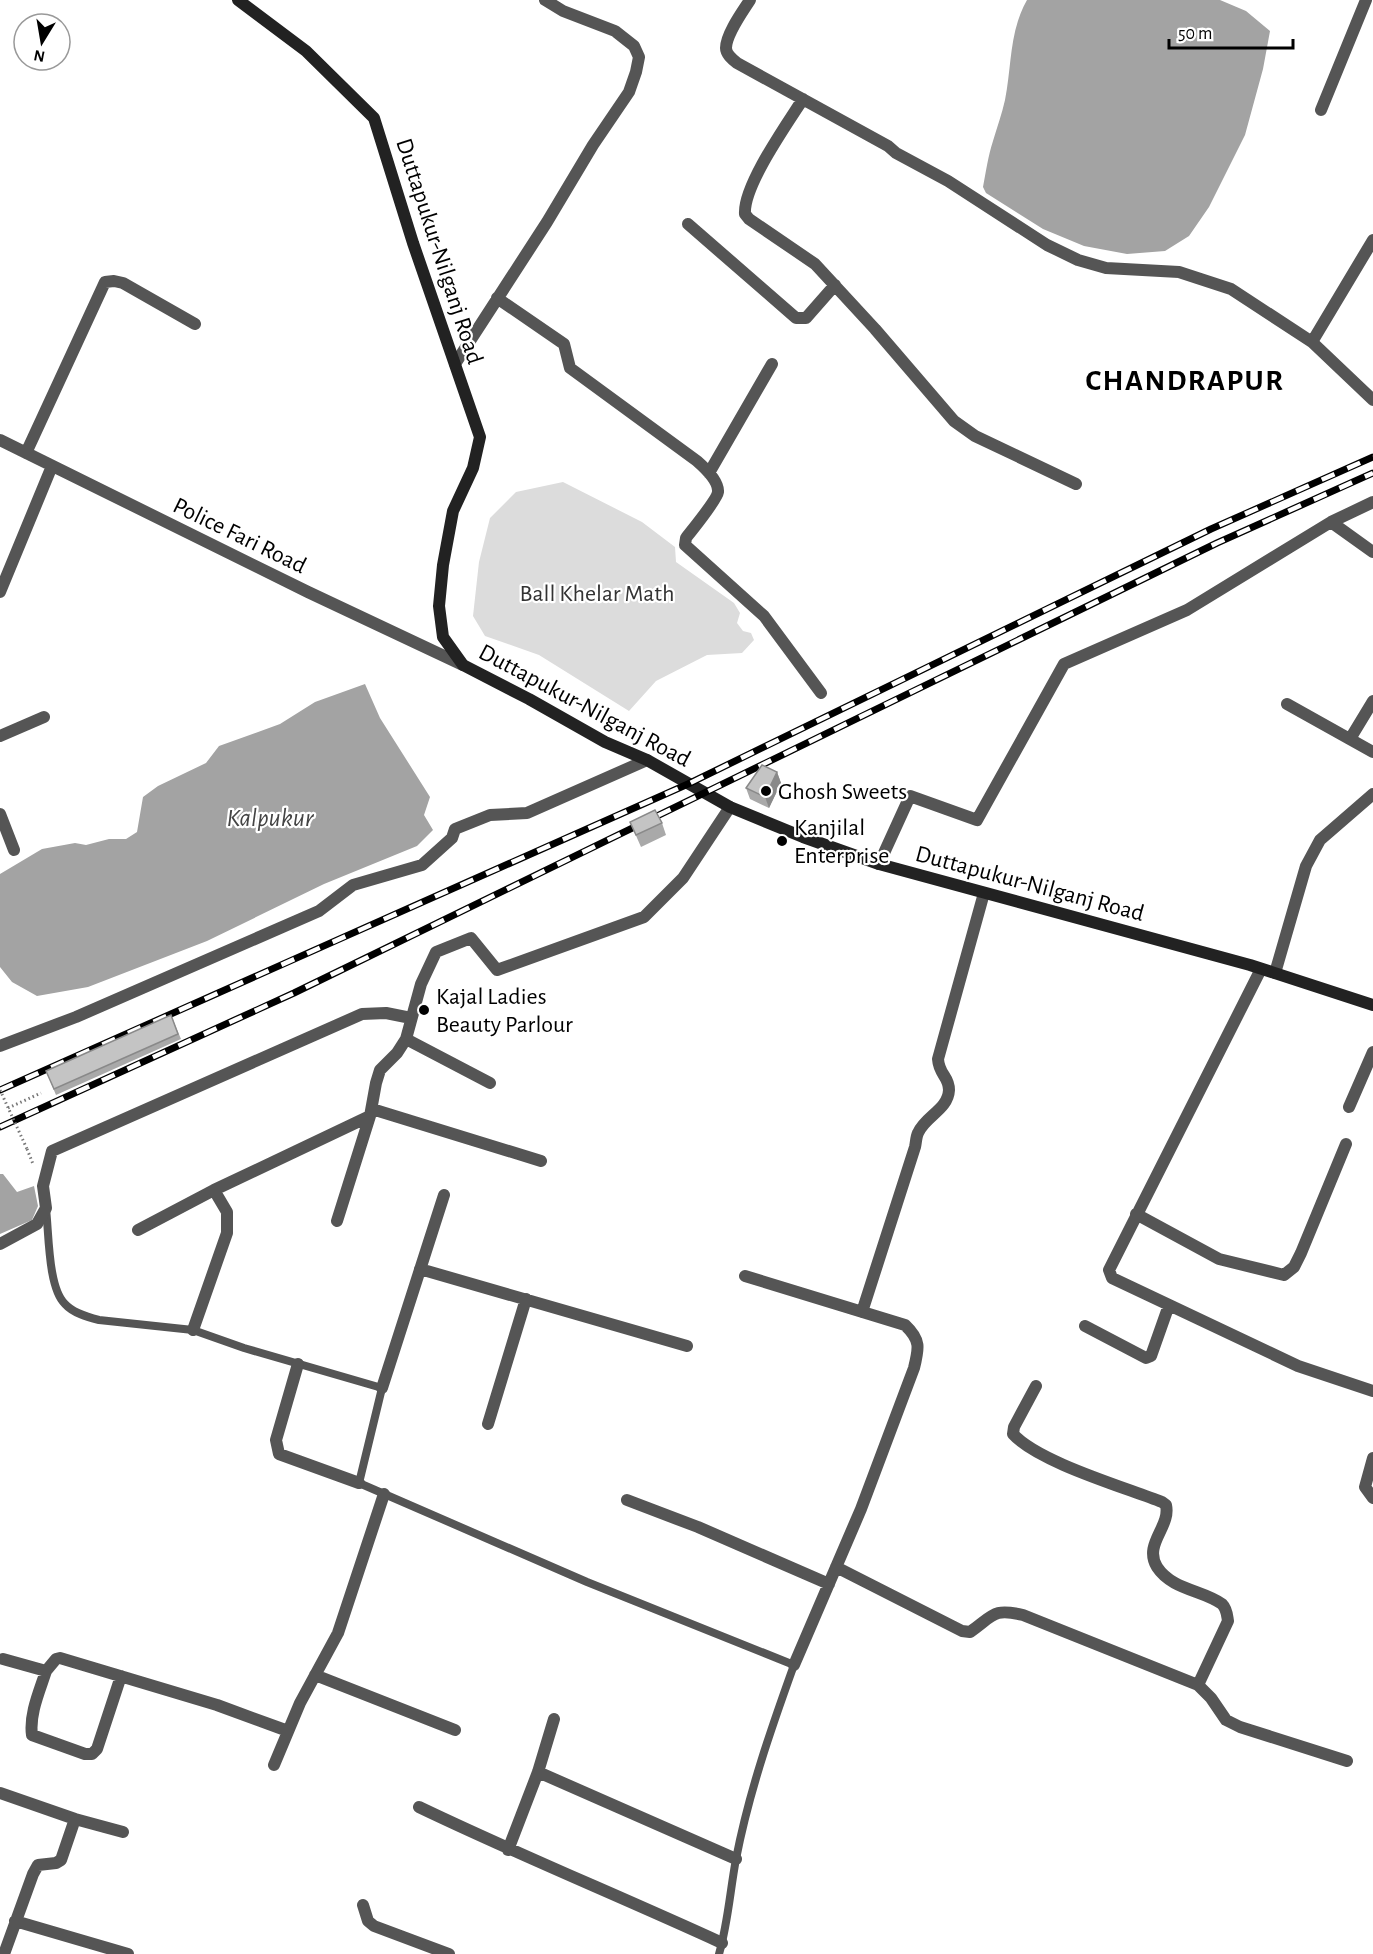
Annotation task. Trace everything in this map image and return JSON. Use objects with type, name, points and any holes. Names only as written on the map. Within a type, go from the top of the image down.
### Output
[{"type":"main road","name":"Duttapukur-Nilganj Road","points":[[238,0],[306,51],[375,118],[413,243],[480,437],[473,468],[453,511],[443,565],[439,606],[442,637],[463,665],[605,742],[647,760],[730,807],[804,837],[879,864],[1261,969],[1373,1005]]},
{"type":"street","points":[[455,364],[547,222],[592,145],[629,92],[636,72],[639,57],[634,46],[615,31],[563,11],[545,0]]},
{"type":"street","points":[[750,0],[729,37],[726,47],[728,54],[737,63],[888,146],[896,153],[948,181],[1047,245],[1078,260],[1106,268],[1179,272],[1231,289],[1312,342],[1373,400]]},
{"type":"street","points":[[1321,110],[1366,0]]},
{"type":"street","points":[[803,99],[764,160],[746,201],[745,214],[748,219],[815,264],[884,339],[954,421],[975,436],[1076,484]]},
{"type":"street","points":[[688,224],[796,318],[806,318],[835,285]]},
{"type":"street","points":[[1312,342],[1373,240]]},
{"type":"street","points":[[26,453],[105,282],[123,283],[195,324]]},
{"type":"street","points":[[497,298],[564,344],[570,368],[697,461],[709,473],[718,488],[717,497],[686,538],[685,544],[764,616],[821,693]]},
{"type":"street","points":[[709,473],[772,364]]},
{"type":"street","name":"Police Fari Road","points":[[0,440],[308,592],[463,665]]},
{"type":"street","points":[[0,592],[52,466]]},
{"type":"street","points":[[879,864],[910,795],[977,820],[1064,664],[1187,610],[1331,522],[1373,502]]},
{"type":"street","points":[[1331,522],[1373,552]]},
{"type":"street","points":[[1350,739],[1373,701]]},
{"type":"street","points":[[1287,704],[1373,752]]},
{"type":"street","points":[[0,736],[44,717]]},
{"type":"street","points":[[0,1046],[76,1017],[319,911],[353,885],[422,865],[452,838],[455,829],[490,815],[527,813],[647,760]]},
{"type":"street","points":[[1275,973],[1306,866],[1313,852],[1320,840],[1373,794]]},
{"type":"street","points":[[337,1221],[371,1113],[380,1070],[397,1053],[406,1039],[421,984],[436,952],[471,938],[497,970],[644,917],[683,878],[730,807]]},
{"type":"street","points":[[0,814],[14,850]]},
{"type":"street","points":[[862,1312],[918,1133],[944,1105],[949,1092],[947,1079],[939,1070],[938,1059],[984,893]]},
{"type":"street","points":[[1261,969],[1109,1270],[1112,1278],[1298,1366],[1373,1391]]},
{"type":"street","points":[[0,1244],[37,1224],[45,1209],[43,1186],[52,1151],[362,1014],[386,1013],[411,1018]]},
{"type":"street","points":[[406,1039],[490,1083]]},
{"type":"street","points":[[1349,1107],[1373,1052]]},
{"type":"street","points":[[138,1230],[213,1190],[371,1113],[541,1161]]},
{"type":"street","points":[[1136,1214],[1219,1260],[1284,1275],[1294,1267],[1301,1253],[1346,1144]]},
{"type":"street","points":[[193,1330],[227,1233],[227,1212],[213,1190]]},
{"type":"street","points":[[382,1388],[444,1195]]},
{"type":"street","points":[[420,1269],[687,1346]]},
{"type":"street","points":[[745,1276],[905,1325],[916,1335],[918,1350],[914,1368],[861,1509],[794,1665]]},
{"type":"street","points":[[488,1424],[526,1299]]},
{"type":"street","points":[[1085,1326],[1146,1358],[1151,1356],[1169,1305]]},
{"type":"street","points":[[298,1364],[276,1440],[279,1454],[358,1483]]},
{"type":"street","points":[[1036,1386],[1014,1426],[1013,1434],[1020,1442],[1059,1462],[1166,1505],[1166,1515],[1153,1547],[1157,1568],[1174,1583],[1221,1604],[1227,1611],[1228,1621],[1198,1685]]},
{"type":"street","points":[[1373,1458],[1365,1487],[1373,1498]]},
{"type":"street","points":[[274,1765],[300,1703],[338,1634],[384,1494]]},
{"type":"street","points":[[627,1500],[698,1527],[829,1584]]},
{"type":"street","points":[[836,1567],[962,1631],[970,1632],[997,1612],[1006,1611],[1023,1616],[1198,1685],[1211,1698],[1226,1720],[1240,1727],[1347,1761]]},
{"type":"street","points":[[121,1676],[97,1749],[92,1754],[86,1754],[32,1735],[33,1714],[46,1671],[56,1659],[60,1658],[121,1676],[217,1705],[288,1731]]},
{"type":"street","points":[[3,1659],[46,1671]]},
{"type":"street","points":[[315,1675],[455,1730]]},
{"type":"street","points":[[508,1850],[538,1772],[554,1719]]},
{"type":"street","points":[[538,1772],[736,1859]]},
{"type":"street","points":[[0,1792],[75,1819],[123,1832]]},
{"type":"street","points":[[419,1807],[508,1850],[626,1899],[721,1949]]},
{"type":"street","points":[[4,1954],[38,1865],[56,1863],[61,1860],[75,1819]]},
{"type":"street","points":[[363,1905],[368,1921],[374,1926],[449,1954]]},
{"type":"street","points":[[15,1921],[128,1954]]},
{"type":"lane","points":[[45,1209],[54,1288],[65,1305],[86,1317],[99,1320],[193,1330],[244,1348],[382,1388],[358,1483],[587,1582],[794,1665],[758,1766],[736,1859],[721,1949]]},
{"type":"path","points":[[0,1090],[32,1162]]},
{"type":"path","points":[[8,1108],[41,1093]]},
{"type":"green space","name":"Ball Khelar Math","points":[[563,482],[642,522],[675,547],[676,562],[734,603],[740,613],[737,623],[743,631],[751,633],[754,640],[742,653],[707,655],[656,681],[629,711],[539,655],[485,636],[473,616],[479,562],[490,518],[516,492]]},
{"type":"water","points":[[1027,0],[1220,0],[1246,11],[1270,31],[1263,69],[1245,135],[1209,207],[1189,236],[1165,251],[1127,254],[1084,246],[1043,229],[986,193],[983,187],[1005,100],[1014,36]]},
{"type":"water","name":"Kalpukur","points":[[365,684],[380,718],[430,797],[424,815],[433,830],[417,846],[324,884],[207,941],[88,987],[37,996],[12,982],[0,967],[0,874],[42,849],[75,843],[86,845],[109,839],[126,839],[137,832],[143,797],[158,786],[206,763],[219,746],[280,724],[315,702]]},
{"type":"water","points":[[0,1174],[3,1174],[17,1192],[34,1186],[38,1206],[32,1220],[0,1234]]},
{"type":"building","points":[[762,765],[777,772],[765,797],[746,788]]},
{"type":"building","points":[[655,810],[662,823],[636,835],[630,822]]},
{"type":"building","points":[[171,1015],[178,1034],[54,1089],[46,1071]]},
{"type":"railway","points":[[0,1090],[688,784],[1211,529],[1373,457]]},
{"type":"railway","points":[[0,1127],[294,993],[1217,543],[1373,473]]},
{"type":"place","name":"Ghosh Sweets","points":[[766,791]]},
{"type":"place","name":"Kanjilal Enterprise","points":[[782,841]]},
{"type":"place","name":"Kajal Ladies Beauty Parlour","points":[[424,1010]]},
{"type":"district","name":"CHANDRAPUR","points":[[1185,380]]}]
